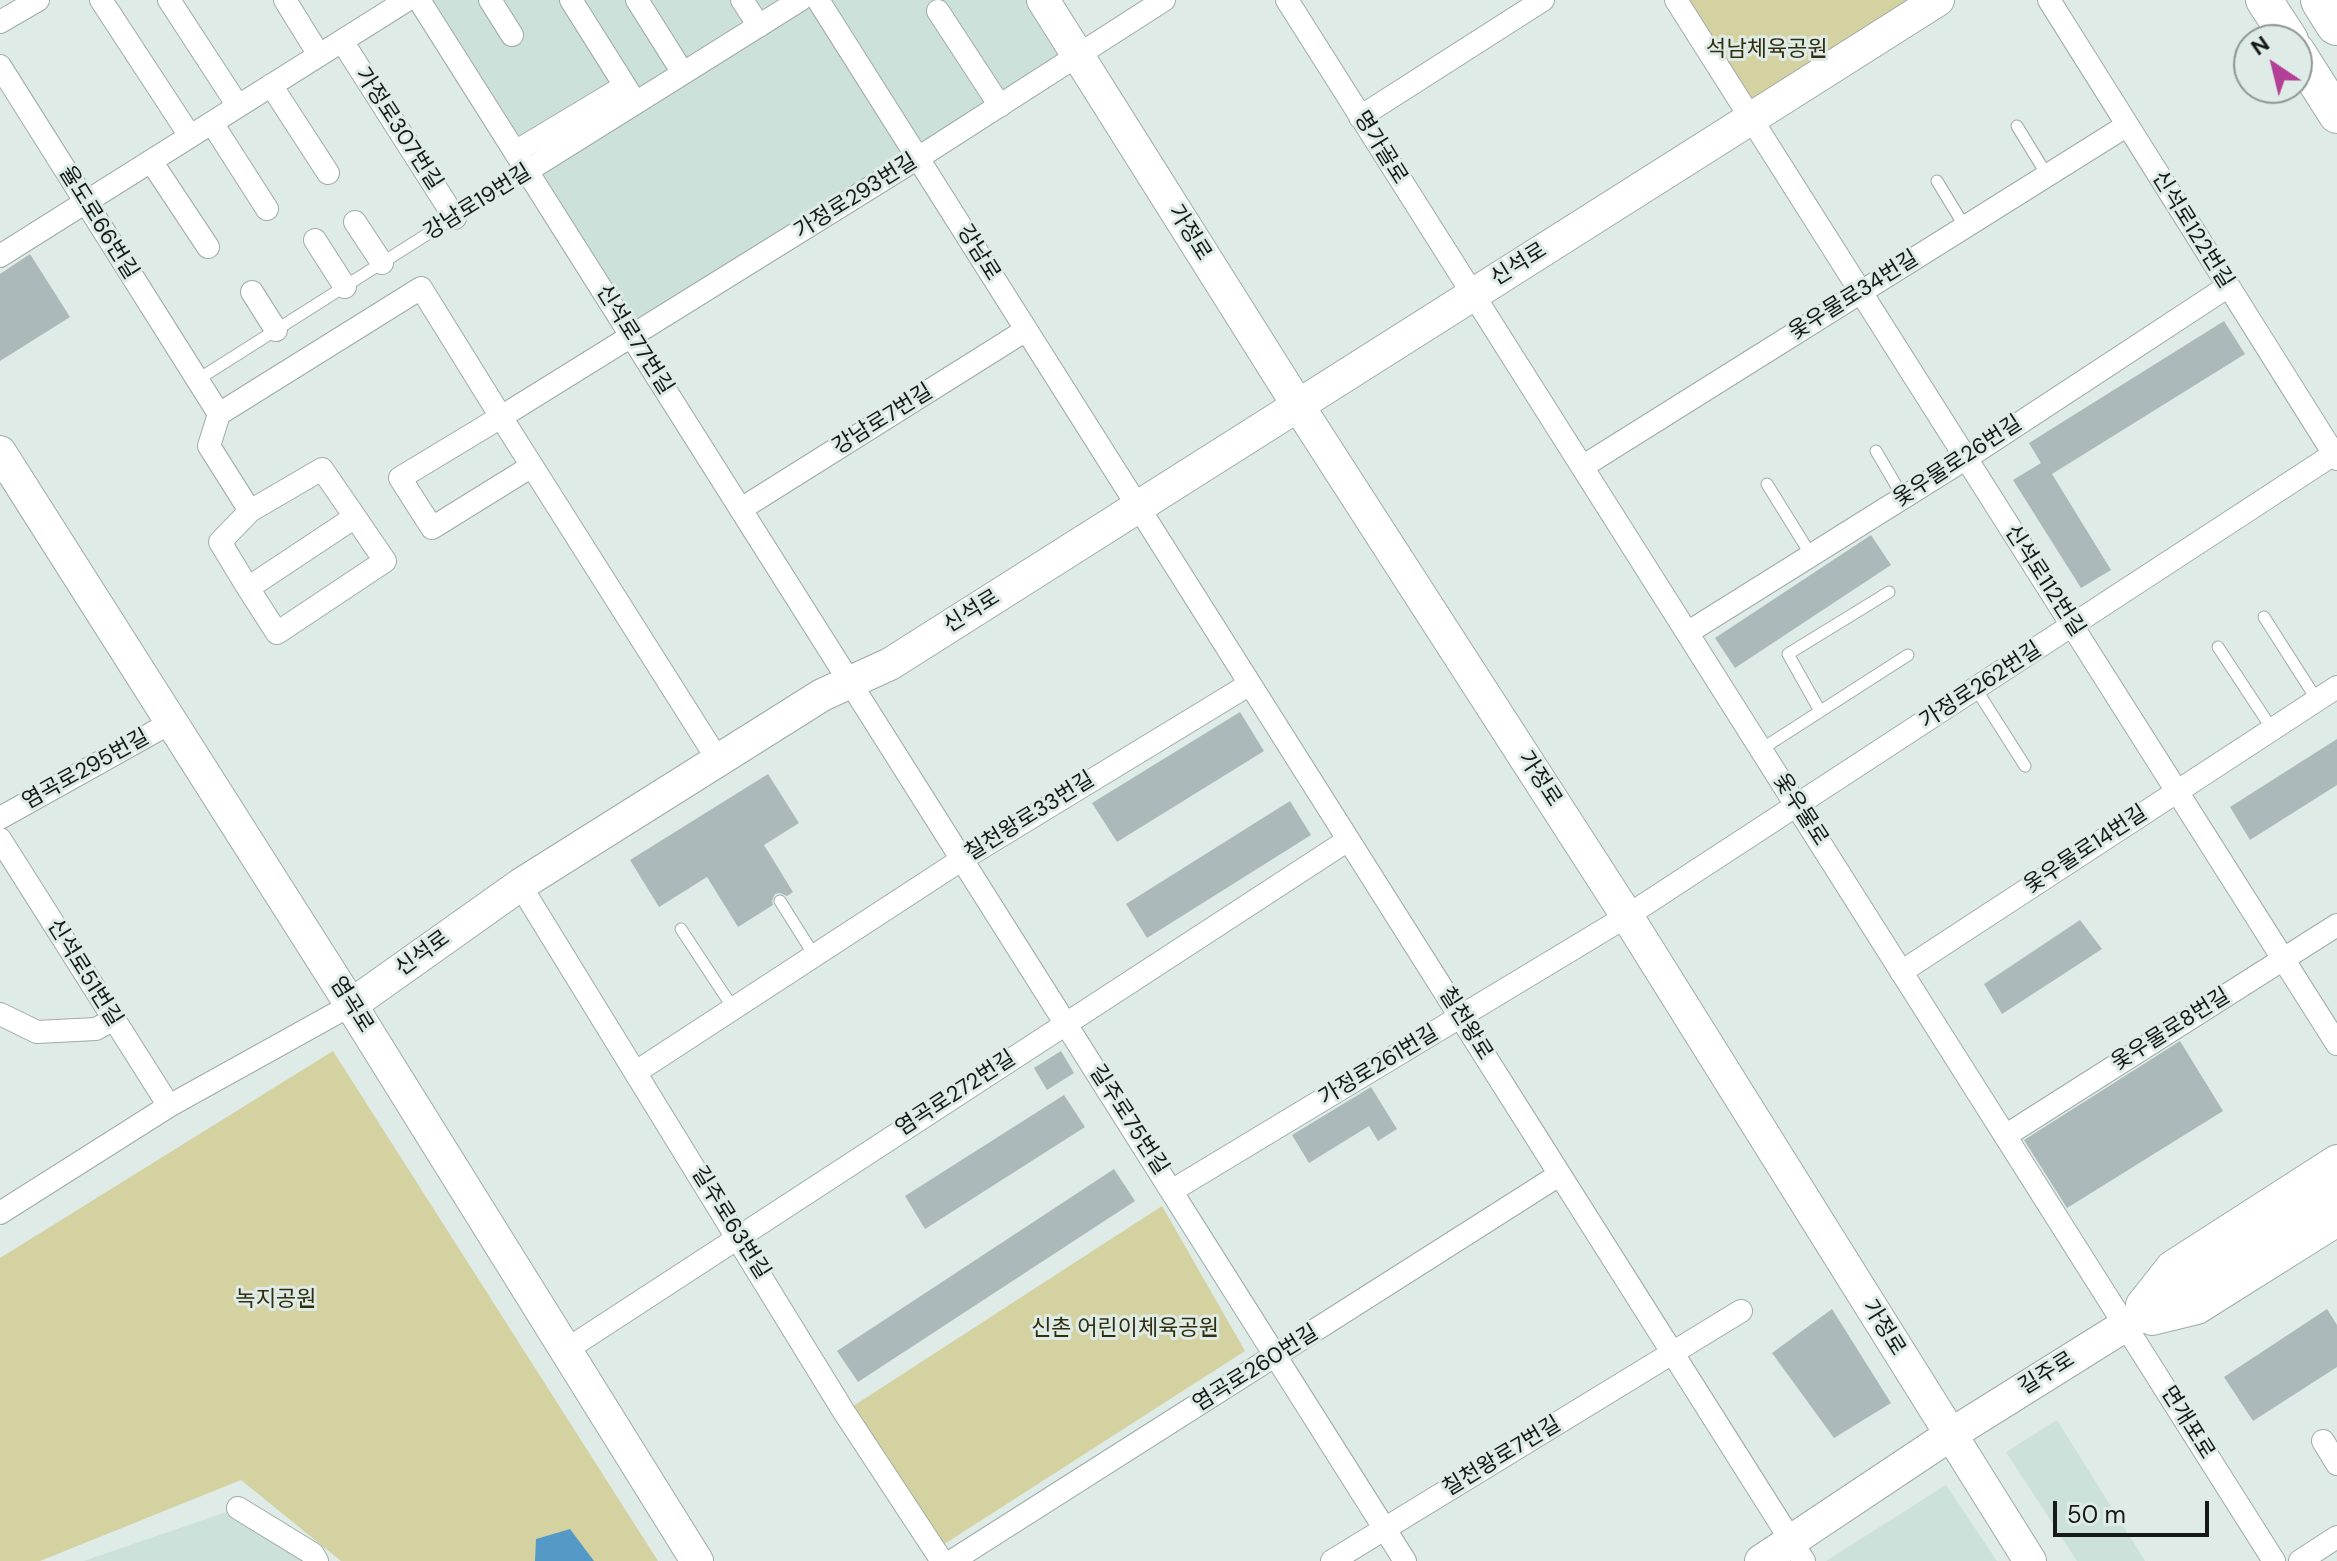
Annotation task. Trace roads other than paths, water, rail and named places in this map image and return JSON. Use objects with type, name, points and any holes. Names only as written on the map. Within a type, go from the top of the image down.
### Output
[{"type":"highway","points":[[2322,0],[2337,24]]},
{"type":"main road","points":[[2264,0],[2280,24]]},
{"type":"main road","points":[[2313,77],[2337,115]]},
{"type":"street","points":[[0,22],[38,0]]},
{"type":"street","points":[[101,0],[190,136]]},
{"type":"street","points":[[169,0],[238,106]]},
{"type":"street","points":[[285,0],[319,55]]},
{"type":"street","points":[[0,256],[407,0]]},
{"type":"street","name":"신석로77번길","points":[[419,0],[849,681]]},
{"type":"street","points":[[490,0],[512,35]]},
{"type":"street","points":[[515,152],[630,94],[571,0]]},
{"type":"street","points":[[637,0],[676,62]]},
{"type":"street","points":[[742,0],[759,26]]},
{"type":"street","name":"강남로19번길","points":[[527,171],[630,94],[759,26],[800,0]]},
{"type":"street","name":"강남로","points":[[818,0],[1138,507]]},
{"type":"street","name":"가정로","points":[[1043,0],[1299,407],[1627,916],[2030,1561]]},
{"type":"street","name":"가정로293번길","points":[[532,466],[432,528],[400,478],[632,338],[1164,0]]},
{"type":"street","name":"명가골로","points":[[1287,0],[1473,295]]},
{"type":"street","points":[[1360,117],[1543,0]]},
{"type":"street","name":"신석로112번길","points":[[1676,0],[2337,1044]]},
{"type":"street","name":"신석로","points":[[0,1213],[169,1106],[351,1005],[520,885],[822,695],[890,664],[1938,0]]},
{"type":"street","name":"신석로122번길","points":[[2049,0],[2335,456]]},
{"type":"street","points":[[938,11],[1000,106]]},
{"type":"street","name":"가정로307번길","points":[[342,41],[455,218]]},
{"type":"street","name":"율도로66번길","points":[[0,66],[219,414]]},
{"type":"street","points":[[271,85],[328,173]]},
{"type":"street","points":[[212,123],[267,209]]},
{"type":"street","name":"옻우물로34번길","points":[[1582,467],[2126,126]]},
{"type":"street","points":[[151,161],[208,247]]},
{"type":"street","points":[[355,222],[382,263]]},
{"type":"street","points":[[315,240],[345,287]]},
{"type":"street","name":"옻우물로26번길","points":[[1687,633],[1965,459],[2227,287]]},
{"type":"street","points":[[250,511],[209,446],[219,414],[421,288],[718,760]]},
{"type":"street","points":[[252,292],[276,330]]},
{"type":"street","name":"옻우물로","points":[[1473,295],[2125,1326]]},
{"type":"street","name":"강남로7번길","points":[[741,509],[1026,330]]},
{"type":"street","name":"염곡로","points":[[0,452],[351,1005],[697,1561]]},
{"type":"street","name":"가정로262번길","points":[[1627,916],[2335,456]]},
{"type":"street","points":[[322,469],[355,517],[385,561],[277,633],[220,542],[250,511],[322,469]]},
{"type":"street","name":"칠천왕로","points":[[1138,507],[1798,1551]]},
{"type":"street","points":[[248,588],[355,517]]},
{"type":"street","name":"길주로75번길","points":[[849,681],[1405,1561]]},
{"type":"street","name":"칠천왕로33번길","points":[[636,1072],[961,860],[1250,684]]},
{"type":"street","name":"옻우물로14번길","points":[[1901,972],[2337,687]]},
{"type":"street","name":"염곡로295번길","points":[[0,818],[172,722]]},
{"type":"street","name":"신석로51번길","points":[[0,839],[169,1106]]},
{"type":"street","name":"염곡로272번길","points":[[566,1350],[1348,840]]},
{"type":"street","name":"길주로63번길","points":[[520,885],[844,1412],[942,1561]]},
{"type":"street","name":"가정로261번길","points":[[1173,1190],[1627,916]]},
{"type":"street","name":"옻우물로8번길","points":[[2005,1136],[2337,925]]},
{"type":"street","points":[[0,1014],[37,1032],[96,1029],[114,1019]]},
{"type":"street","points":[[2125,1326],[2172,1267],[2337,1161]]},
{"type":"street","name":"염곡로260번길","points":[[952,1561],[1559,1175]]},
{"type":"street","name":"길주로","points":[[1761,1561],[1798,1551],[1950,1435],[2337,1193]]},
{"type":"street","points":[[2125,1326],[2197,1308],[2337,1220]]},
{"type":"street","name":"칠천왕로7번길","points":[[1332,1561],[1741,1311]]},
{"type":"street","name":"면개포로","points":[[2125,1326],[2274,1561]]},
{"type":"street","points":[[2323,1441],[2337,1464]]},
{"type":"street","points":[[238,1508],[313,1554],[317,1561]]},
{"type":"street","points":[[2300,1561],[2337,1537]]},
{"type":"lane","points":[[2017,126],[2047,175]]},
{"type":"lane","name":"강남로19번길","points":[[197,380],[527,171]]},
{"type":"lane","points":[[1937,181],[1965,227]]},
{"type":"lane","points":[[1876,451],[1903,497]]},
{"type":"lane","points":[[1767,484],[1811,555]]},
{"type":"lane","points":[[1820,711],[1788,654],[1889,592]]},
{"type":"lane","points":[[2264,617],[2317,700]]},
{"type":"lane","points":[[2218,647],[2272,729]]},
{"type":"lane","points":[[1760,750],[1908,655]]},
{"type":"lane","points":[[1976,689],[2025,766]]},
{"type":"lane","points":[[780,901],[814,955]]},
{"type":"lane","points":[[681,929],[733,1008]]},
{"type":"water","points":[[570,1529],[594,1561],[535,1561],[536,1539]]},
{"type":"park label","name":"석남체육공원","points":[[1767,50]]},
{"type":"park label","name":"녹지공원","points":[[276,1300]]},
{"type":"park label","name":"신촌 어린이체육공원","points":[[1125,1329]]}]
